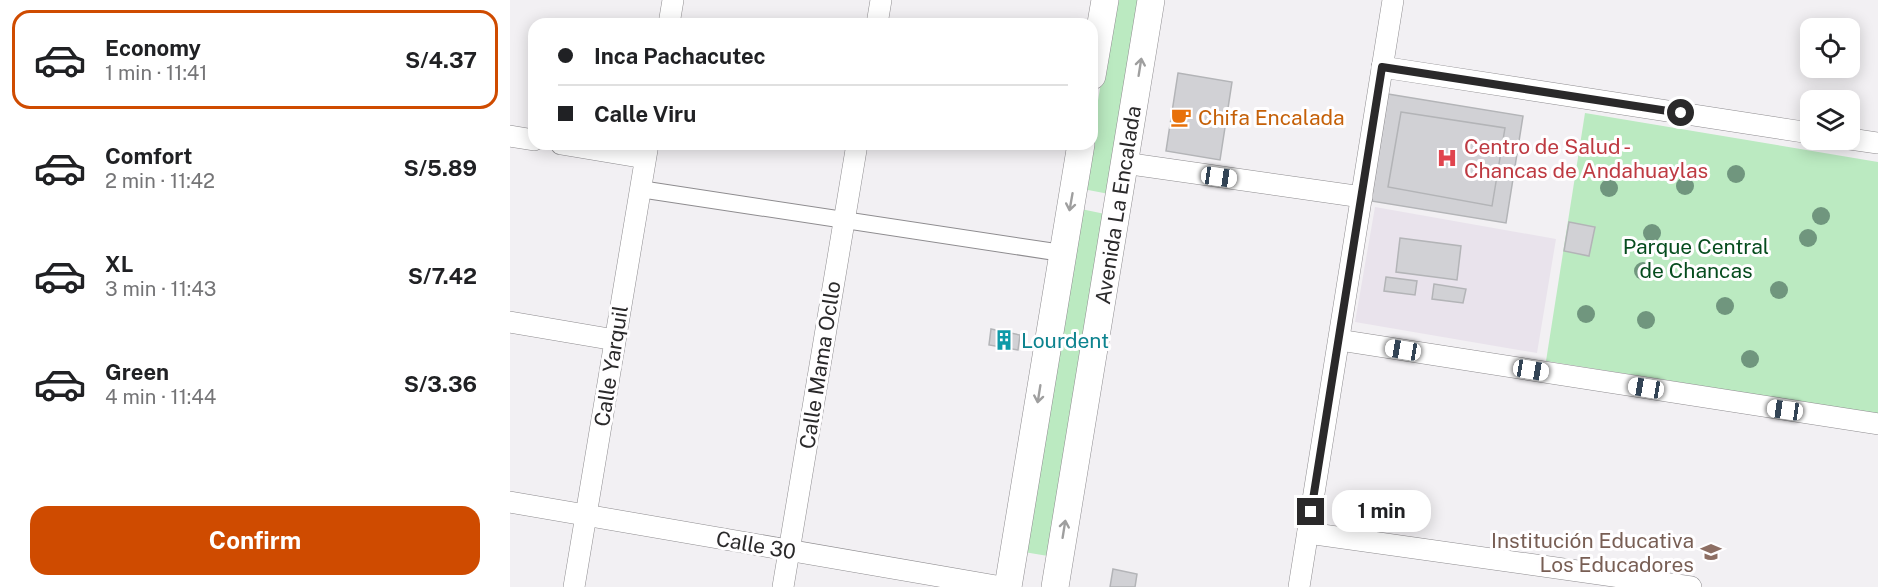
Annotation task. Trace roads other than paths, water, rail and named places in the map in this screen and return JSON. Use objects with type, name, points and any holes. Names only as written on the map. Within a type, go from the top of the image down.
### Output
[{"type":"street","points":[[670,18],[673,0]]},
{"type":"street","points":[[878,18],[880,0]]},
{"type":"street","points":[[1098,41],[1105,0]]},
{"type":"street","name":"Avenida La Encalada","points":[[1055,587],[1151,0]]},
{"type":"street","points":[[1299,587],[1393,0]]},
{"type":"street","points":[[1382,67],[1800,131]]},
{"type":"street","points":[[510,136],[528,139]]},
{"type":"street","points":[[1860,140],[1878,143]]},
{"type":"street","name":"Calle Mama Ocllo","points":[[783,587],[856,150]]},
{"type":"street","points":[[1008,587],[1080,150]]},
{"type":"street","name":"Calle Yarquil","points":[[574,587],[647,151]]},
{"type":"street","points":[[1124,163],[1362,196]]},
{"type":"street","points":[[640,189],[1062,253]]},
{"type":"street","points":[[510,322],[615,340]]},
{"type":"street","points":[[1339,340],[1878,424]]},
{"type":"street","name":"Calle 30","points":[[510,502],[1002,587]]},
{"type":"street","points":[[1308,533],[1691,587]]},
{"type":"place","name":"Chifa Encalada","points":[[1181,117]]},
{"type":"place","name":"Centro de Salud - Chancas de Andahuaylas","points":[[1447,158]]},
{"type":"place","name":"Lourdent","points":[[1004,340]]},
{"type":"place","name":"Institución Educativa Los Educadores","points":[[1711,552]]},
{"type":"park label","name":"Parque Central de Chancas","points":[[1696,258]]}]
